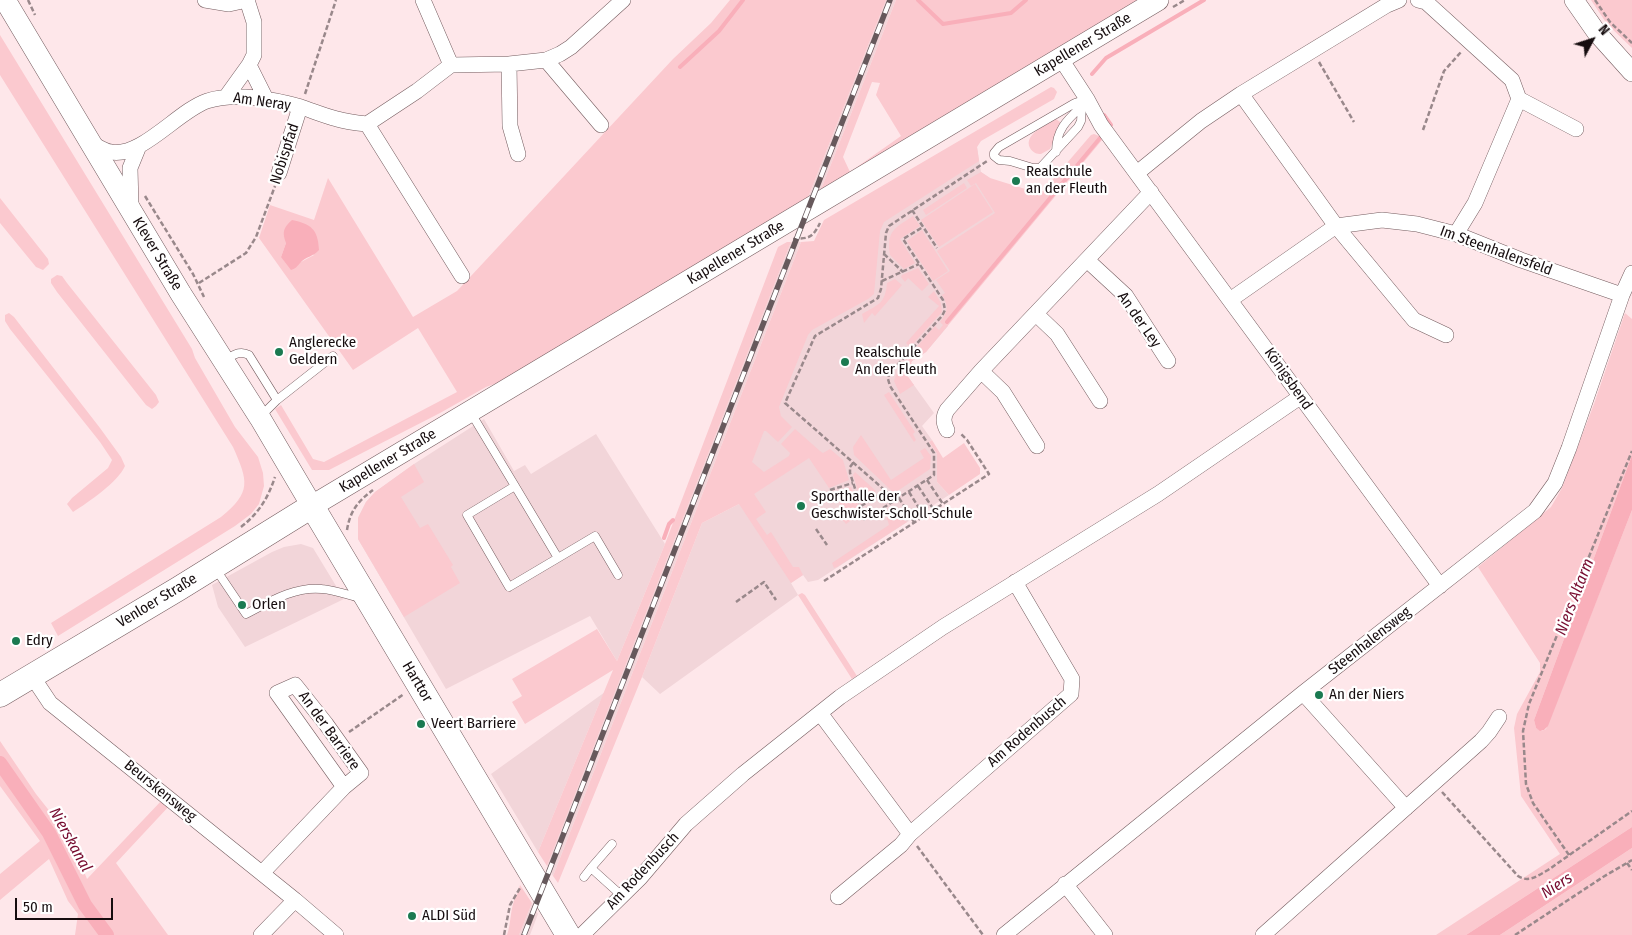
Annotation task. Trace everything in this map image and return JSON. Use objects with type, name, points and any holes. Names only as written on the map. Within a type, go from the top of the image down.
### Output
[{"type":"main road","name":"Klever Straße","points":[[5,0],[181,294],[260,418],[312,506]]},
{"type":"main road","name":"Kapellener Straße","points":[[312,506],[1158,0]]},
{"type":"main road","name":"Venloer Straße","points":[[0,695],[312,506]]},
{"type":"main road","name":"Harttor","points":[[312,506],[568,935]]},
{"type":"street","points":[[205,0],[228,4],[247,0],[254,22],[254,55],[226,97]]},
{"type":"street","points":[[423,0],[451,65]]},
{"type":"street","points":[[462,276],[367,124],[417,91],[451,65],[509,64],[546,60],[570,47],[623,0]]},
{"type":"street","points":[[1137,172],[1201,121],[1241,94],[1387,5],[1399,0]]},
{"type":"street","points":[[1418,0],[1426,2],[1512,80],[1519,98],[1576,129]]},
{"type":"street","points":[[1574,0],[1597,33],[1632,72]]},
{"type":"street","name":"Königsbend","points":[[1061,59],[1085,103],[1440,586]]},
{"type":"street","points":[[546,60],[601,125]]},
{"type":"street","points":[[509,64],[510,126],[518,154]]},
{"type":"street","points":[[249,65],[266,100]]},
{"type":"street","points":[[1241,94],[1336,226],[1414,320],[1446,335]]},
{"type":"street","name":"Am Neray","points":[[90,142],[112,152],[126,151],[139,146],[191,109],[206,101],[226,97],[266,100],[300,107],[337,119],[367,124]]},
{"type":"street","points":[[1456,234],[1475,203],[1519,98]]},
{"type":"street","name":"Nobispfad","points":[[279,173],[300,107]]},
{"type":"street","points":[[131,209],[129,175],[132,159],[139,146]]},
{"type":"street","points":[[947,430],[944,416],[947,410],[1152,192]]},
{"type":"street","name":"Im Steenhalensfeld","points":[[1230,300],[1336,226],[1382,220],[1417,224],[1456,234],[1521,260],[1622,295]]},
{"type":"street","name":"An der Ley","points":[[1086,260],[1126,296],[1168,361]]},
{"type":"street","name":"Steenhalensweg","points":[[1004,935],[1302,693],[1535,512],[1554,484],[1570,448],[1622,295],[1632,273]]},
{"type":"street","points":[[1036,314],[1057,334],[1100,401]]},
{"type":"street","points":[[981,372],[1003,392],[1037,446]]},
{"type":"street","name":"Am Rodenbusch","points":[[582,935],[640,878],[686,824],[743,774],[820,713],[880,669],[1015,582],[1158,494],[1300,397]]},
{"type":"street","name":"Am Rodenbusch","points":[[838,897],[901,845],[910,834],[1071,694],[1072,679],[1015,582]]},
{"type":"street","name":"Beurskensweg","points":[[32,676],[50,703],[262,873],[336,935]]},
{"type":"street","name":"An der Barriere","points":[[262,873],[344,787],[361,773],[295,685],[277,693],[344,787]]},
{"type":"street","points":[[1302,693],[1406,808]]},
{"type":"street","points":[[820,713],[910,834]]},
{"type":"street","points":[[1263,935],[1481,741],[1499,717]]},
{"type":"street","points":[[1065,884],[1104,935]]},
{"type":"street","points":[[261,935],[295,900]]},
{"type":"lane","points":[[1075,103],[1085,103],[1078,127],[1040,168],[999,160],[994,156],[999,147],[1075,103]]},
{"type":"lane","points":[[1056,152],[1058,138],[1065,122],[1085,103]]},
{"type":"lane","points":[[224,360],[237,353],[244,352],[249,355],[277,400]]},
{"type":"lane","points":[[260,418],[277,400],[333,356]]},
{"type":"lane","points":[[470,412],[558,558]]},
{"type":"lane","points":[[515,486],[467,515],[510,587],[595,536],[618,576]]},
{"type":"lane","points":[[214,567],[246,614],[274,600],[308,589],[324,589],[368,599]]},
{"type":"lane","points":[[584,878],[612,844]]},
{"type":"lane","points":[[591,868],[622,896]]},
{"type":"path","name":"Nobispfad","points":[[300,107],[336,0]]},
{"type":"path","points":[[1595,0],[1610,22],[1632,43]]},
{"type":"path","points":[[1423,130],[1444,71],[1460,54],[1468,40]]},
{"type":"path","points":[[1312,50],[1354,122]]},
{"type":"path","points":[[914,522],[897,499],[785,403],[815,336],[878,298],[882,282],[887,229],[892,223],[994,156]]},
{"type":"path","name":"Nobispfad","points":[[129,175],[138,183],[199,283],[246,254],[256,237],[279,173]]},
{"type":"path","points":[[912,210],[936,248]]},
{"type":"path","points":[[883,508],[934,475],[934,453],[890,386],[888,379],[890,374],[942,316],[945,310],[943,300],[903,239],[923,227]]},
{"type":"path","points":[[884,254],[903,272]]},
{"type":"path","points":[[882,282],[919,264]]},
{"type":"path","points":[[824,581],[989,474],[963,435],[954,430],[947,430]]},
{"type":"path","points":[[1569,855],[1532,803],[1526,784],[1523,731],[1529,704],[1632,450]]},
{"type":"path","points":[[853,463],[850,470],[865,520]]},
{"type":"path","points":[[240,528],[253,518],[263,505],[271,490],[275,476],[290,468]]},
{"type":"path","points":[[927,480],[943,504]]},
{"type":"path","points":[[830,490],[853,483]]},
{"type":"path","points":[[918,486],[934,510]]},
{"type":"path","points":[[861,506],[885,490]]},
{"type":"path","points":[[909,492],[924,516]]},
{"type":"path","points":[[816,529],[826,545]]},
{"type":"path","points":[[736,602],[764,582],[776,600]]},
{"type":"path","points":[[338,740],[404,694]]},
{"type":"path","points":[[1434,784],[1518,876],[1524,880],[1534,878],[1632,811]]},
{"type":"path","points":[[910,834],[983,935]]},
{"type":"path","points":[[1515,935],[1632,860]]},
{"type":"path","points":[[1627,863],[1632,870]]},
{"type":"path","points":[[504,935],[510,905],[522,885]]},
{"type":"shaded area","points":[[730,0],[886,0],[805,205],[514,377],[486,387],[329,470],[312,470],[275,409],[281,405],[313,459],[324,462],[457,392],[418,328],[353,370],[259,238],[270,205],[314,220],[328,178],[413,317],[457,291],[673,59],[711,23]],"holes":[[[286,243],[314,255],[301,262],[281,257]]]},
{"type":"shaded area","points":[[886,0],[896,0],[818,197],[805,205]]},
{"type":"shaded area","points":[[896,0],[1145,0],[818,197]],"holes":[[[872,82],[880,83],[876,95],[901,136],[850,172],[843,157]]]},
{"type":"shaded area","points":[[1591,0],[1632,0],[1632,48],[1607,24]]},
{"type":"shaded area","points":[[0,35],[192,349],[195,358],[235,427],[258,457],[263,473],[264,486],[259,504],[251,514],[235,526],[58,636],[51,623],[221,517],[238,500],[242,493],[244,477],[233,447],[0,75]]},
{"type":"shaded area","points":[[1051,87],[1057,92],[1054,99],[981,141],[977,147],[979,161],[884,222],[880,231],[874,294],[812,330],[808,335],[779,407],[781,416],[792,427],[778,442],[764,431],[752,462],[764,472],[789,456],[790,453],[781,444],[795,429],[823,453],[830,449],[843,460],[849,480],[829,488],[809,458],[754,494],[766,512],[756,519],[767,535],[771,532],[793,567],[799,567],[803,575],[791,583],[739,504],[702,523],[558,883],[553,876],[801,242],[814,241],[824,220]]},
{"type":"shaded area","points":[[1056,119],[1060,122],[1060,126],[1050,149],[1041,154],[1034,152],[1030,148],[1030,138],[1037,130]]},
{"type":"shaded area","points":[[1094,134],[1102,140],[926,352],[912,361],[913,366],[906,374],[914,385],[900,394],[894,381],[902,368],[900,366],[935,326],[939,330],[943,325],[940,322],[947,309],[942,295],[945,293],[936,280],[950,271],[937,251],[995,213],[976,183],[971,186],[967,180],[981,172],[990,178],[1038,193],[1043,191],[1091,135]]},
{"type":"shaded area","name":"Realschule An der Fleuth","points":[[979,143],[977,147],[981,172],[990,178],[1009,214],[966,295],[944,322],[948,326],[926,352],[912,361],[913,366],[906,374],[934,413],[922,426],[932,440],[929,442],[937,454],[937,482],[949,495],[818,580],[808,582],[803,575],[791,583],[798,595],[660,694],[642,677],[702,523],[739,504],[735,467],[833,231]]},
{"type":"shaded area","points":[[964,183],[967,188],[926,215],[923,210]]},
{"type":"shaded area","points":[[975,184],[993,212],[939,247],[921,220]]},
{"type":"shaded area","points":[[0,198],[48,259],[49,264],[43,270],[36,267],[0,223]]},
{"type":"shaded area","points":[[913,216],[920,226],[900,239],[915,263],[904,269],[890,255],[889,240],[897,227]]},
{"type":"shaded area","points":[[922,230],[948,271],[933,281],[907,241]]},
{"type":"shaded area","points":[[791,242],[801,242],[553,876],[547,866]]},
{"type":"shaded area","points":[[791,242],[547,866],[538,852],[613,670],[525,724],[512,702],[522,696],[512,679],[597,629],[617,661],[665,544],[778,247]]},
{"type":"shaded area","points":[[918,268],[929,284],[922,291],[908,278],[905,282],[901,277]]},
{"type":"shaded area","points":[[57,275],[62,276],[156,395],[159,402],[152,409],[146,405],[57,292],[51,283],[51,279]]},
{"type":"shaded area","points":[[895,279],[902,285],[875,316],[872,313],[864,323],[862,314],[880,303],[885,295],[887,283]]},
{"type":"shaded area","points":[[934,291],[941,303],[942,312],[910,347],[906,343],[939,306],[928,297]]},
{"type":"shaded area","points":[[9,313],[100,428],[121,457],[125,466],[110,485],[73,512],[67,504],[108,468],[112,460],[100,442],[10,329],[5,321],[5,315]]},
{"type":"shaded area","points":[[1625,313],[1632,319],[1632,455],[1534,720],[1536,728],[1542,731],[1546,729],[1632,510],[1632,827],[1466,935],[1436,935],[1560,854],[1521,796],[1514,728],[1517,714],[1540,672],[1540,663],[1478,567],[1551,507],[1562,488],[1594,404]]},
{"type":"shaded area","points":[[889,392],[915,432],[913,434],[916,440],[914,442],[884,395]]},
{"type":"shaded area","points":[[484,419],[514,471],[525,465],[531,474],[596,434],[665,544],[617,661],[590,616],[446,689],[358,539],[358,518],[366,502],[375,492],[414,464]]},
{"type":"shaded area","points":[[861,435],[891,480],[924,458],[920,451],[925,448],[931,456],[930,469],[896,492],[893,492],[854,455],[853,447]]},
{"type":"shaded area","points":[[932,440],[943,458],[964,443],[980,468],[980,474],[949,495],[937,482],[937,454],[929,442]]},
{"type":"shaded area","points":[[414,464],[424,482],[401,497],[420,528],[428,524],[453,565],[451,567],[460,583],[404,617],[358,539],[358,518],[366,502],[375,492]]},
{"type":"shaded area","points":[[855,472],[876,491],[863,501],[861,500],[853,475]]},
{"type":"shaded area","points":[[851,487],[861,513],[846,524],[838,515],[844,511],[834,492]]},
{"type":"shaded area","points":[[894,510],[907,522],[834,568],[832,563],[889,525],[886,515]]},
{"type":"shaded area","points":[[301,544],[313,548],[344,599],[245,647],[218,607],[212,585],[272,552],[284,547]]},
{"type":"shaded area","points":[[802,593],[857,676],[852,679],[798,595]]},
{"type":"shaded area","points":[[605,692],[599,704],[538,852],[491,774]]},
{"type":"shaded area","points":[[0,741],[36,794],[70,837],[87,879],[163,799],[171,804],[116,863],[168,935],[75,935],[78,914],[68,901],[49,859],[0,900],[0,874],[40,841],[0,786]]},
{"type":"shaded area","points":[[1632,848],[1632,935],[1500,935]]},
{"type":"shaded area","points":[[520,885],[532,903],[519,935],[507,935],[513,905]]},
{"type":"shaded area","points":[[532,903],[538,914],[530,935],[519,935]]},
{"type":"water","points":[[292,220],[304,223],[315,232],[319,250],[291,270],[281,257],[286,243],[284,230]]},
{"type":"water","points":[[1632,455],[1632,510],[1548,726],[1540,731],[1536,728],[1534,720]]},
{"type":"water","name":"Niers","points":[[1632,827],[1632,848],[1500,935],[1466,935]]},
{"type":"waterway","points":[[680,67],[719,31],[743,0]]},
{"type":"waterway","points":[[918,0],[943,24],[1011,13],[1026,0]]},
{"type":"waterway","points":[[1092,74],[1106,58],[1204,0]]},
{"type":"waterway","points":[[1104,115],[1111,125]]},
{"type":"waterway","points":[[947,322],[1100,138]]},
{"type":"waterway","points":[[664,538],[669,524],[673,520]]},
{"type":"waterway","name":"Nierskanal","points":[[0,763],[49,833],[85,905],[107,935]]},
{"type":"railway","points":[[524,935],[890,0]]},
{"type":"place","name":"Realschule an der Fleuth","points":[[1016,181]]},
{"type":"place","name":"Anglerecke Geldern","points":[[279,352]]},
{"type":"place","name":"Realschule An der Fleuth","points":[[845,362]]},
{"type":"place","name":"Sporthalle der Geschwister-Scholl-Schule","points":[[801,506]]},
{"type":"place","name":"Orlen","points":[[242,605]]},
{"type":"place","name":"Edry","points":[[16,641]]},
{"type":"place","name":"An der Niers","points":[[1319,695]]},
{"type":"place","name":"Veert Barriere","points":[[421,724]]},
{"type":"place","name":"ALDI Süd","points":[[412,916]]},
{"type":"water label","name":"Niers Altarm","points":[[1575,597]]}]
